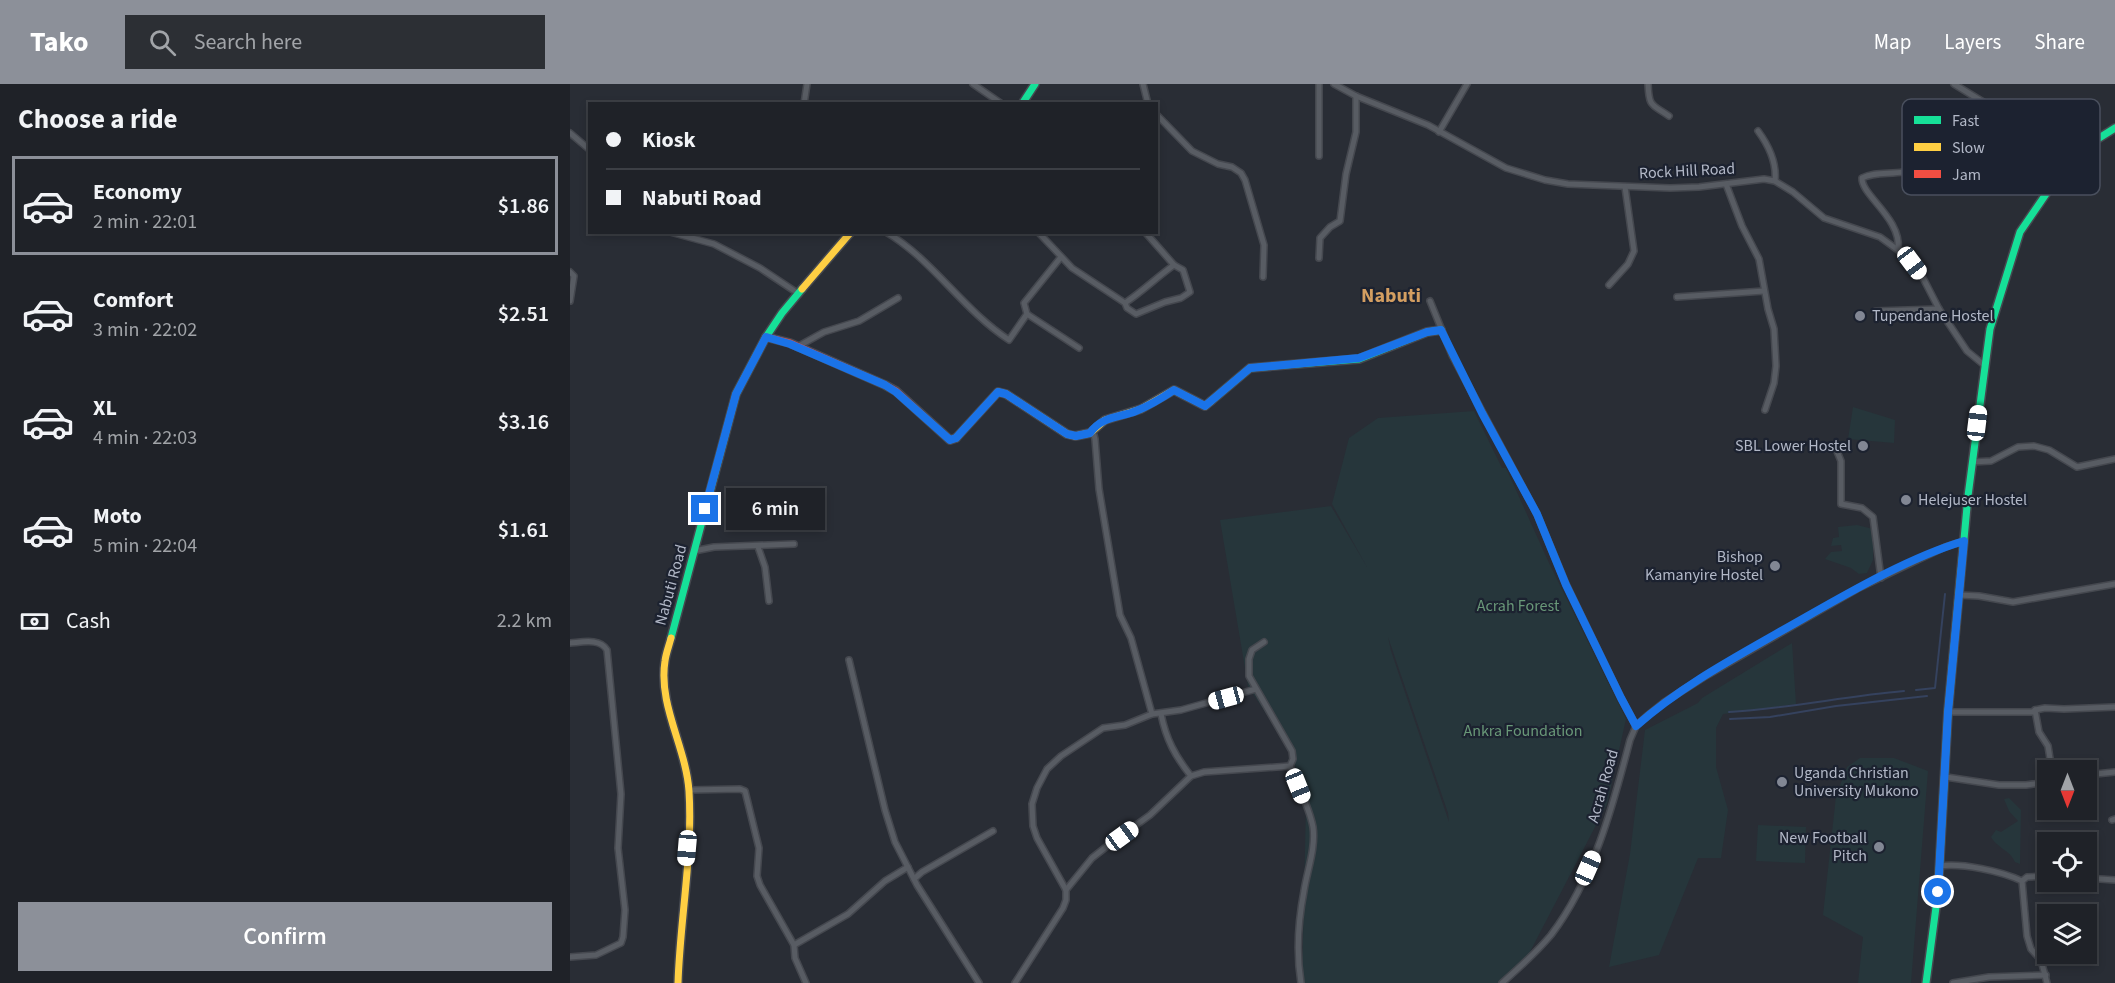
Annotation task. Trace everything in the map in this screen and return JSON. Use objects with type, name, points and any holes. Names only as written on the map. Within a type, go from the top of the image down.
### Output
[{"type":"street","points":[[804,102],[807,84]]},
{"type":"street","points":[[973,84],[999,102]]},
{"type":"street","points":[[1023,102],[1035,84]]},
{"type":"street","points":[[1143,84],[1147,91],[1148,102]]},
{"type":"street","points":[[1319,84],[1319,156]]},
{"type":"street","name":"Rock Hill Road","points":[[1334,84],[1356,96],[1406,116],[1524,175],[1568,184],[1625,187],[1670,188],[1764,179],[1775,181]]},
{"type":"street","points":[[1439,132],[1467,84]]},
{"type":"street","points":[[1648,84],[1652,105],[1669,116]]},
{"type":"street","points":[[1954,84],[1976,99]]},
{"type":"street","points":[[1319,258],[1320,238],[1329,227],[1340,221],[1346,174],[1356,132],[1356,96]]},
{"type":"street","points":[[1158,116],[1192,151],[1241,173],[1264,245],[1263,277]]},
{"type":"street","points":[[2100,137],[2115,128]]},
{"type":"street","points":[[1758,131],[1773,159],[1776,170],[1775,181],[1824,218],[1880,237],[1898,249],[1922,276],[1939,309],[1967,351],[1984,365]]},
{"type":"street","points":[[570,133],[588,148]]},
{"type":"street","points":[[1898,249],[1899,238],[1896,231],[1861,181],[1867,176],[1902,173]]},
{"type":"street","points":[[1726,184],[1742,226],[1759,259],[1776,348],[1774,383],[1765,410]]},
{"type":"street","points":[[1609,285],[1628,264],[1634,251],[1625,187]]},
{"type":"street","points":[[1926,983],[1938,892],[1948,712],[1964,541],[1984,365],[1990,328],[2019,232],[2045,195]]},
{"type":"street","points":[[678,234],[721,248],[760,268],[799,294]]},
{"type":"street","name":"Nabuti Road","points":[[678,983],[678,955],[689,826],[688,790],[684,760],[666,694],[665,661],[736,394],[766,337],[782,313],[849,234]]},
{"type":"street","points":[[889,234],[909,249],[970,309],[1009,340],[1027,314]]},
{"type":"street","points":[[1040,234],[1072,268],[1125,303],[1127,308],[1136,314],[1181,298],[1190,292],[1183,270],[1174,265],[1147,234]]},
{"type":"street","points":[[1061,257],[1024,303],[1027,314],[1079,348]]},
{"type":"street","points":[[1125,303],[1174,265]]},
{"type":"street","points":[[570,272],[574,276],[570,301]]},
{"type":"street","points":[[1677,297],[1764,291]]},
{"type":"street","points":[[797,347],[824,332],[859,321],[898,298]]},
{"type":"street","points":[[1430,301],[1441,330],[1482,413],[1537,514],[1566,585],[1636,726]]},
{"type":"street","points":[[1876,311],[1939,309]]},
{"type":"street","points":[[766,337],[797,347],[864,375],[896,392],[950,440],[956,438],[998,392],[1006,394],[1067,434],[1076,436],[1090,433],[1096,424],[1136,411],[1174,390],[1205,406],[1250,368],[1359,358],[1427,332],[1441,330]]},
{"type":"street","points":[[1090,433],[1095,439],[1099,489],[1120,615],[1131,638],[1152,714]]},
{"type":"street","points":[[1972,462],[1991,461],[2018,447],[2025,446],[2049,450],[2077,466],[2115,459]]},
{"type":"street","points":[[1836,449],[1841,461],[1841,504],[1862,508],[1873,517],[1881,578]]},
{"type":"street","name":"Acrah Road","points":[[1502,983],[1521,967],[1549,936],[1570,904],[1601,840],[1636,726],[1663,703],[1815,611],[1945,547],[1964,541]]},
{"type":"street","points":[[694,551],[714,547],[794,544]]},
{"type":"street","points":[[758,547],[765,567],[769,601]]},
{"type":"street","points":[[1959,595],[2013,602],[2115,584]]},
{"type":"street","points":[[570,643],[598,642],[603,644],[607,650],[621,794],[618,848],[625,910],[621,943],[596,955],[570,957]]},
{"type":"street","points":[[1264,642],[1252,650],[1249,659],[1249,676],[1292,751],[1293,759],[1290,766],[1313,828],[1311,856],[1298,938],[1301,983]]},
{"type":"street","points":[[849,660],[885,810],[895,842],[914,879],[980,983]]},
{"type":"street","points":[[1015,983],[1066,900],[1066,890],[1034,831],[1032,804],[1042,776],[1061,756],[1103,728],[1125,725],[1152,714],[1181,710],[1256,689]]},
{"type":"street","points":[[1948,712],[2033,712],[2045,708],[2115,707]]},
{"type":"street","points":[[2035,710],[2039,732],[2048,746],[2050,760]]},
{"type":"street","points":[[1161,714],[1168,742],[1191,776]]},
{"type":"street","points":[[1066,890],[1092,858],[1150,815],[1191,776],[1204,772],[1290,766]]},
{"type":"street","points":[[2097,774],[2115,772]]},
{"type":"street","points":[[1946,777],[1999,785],[2037,784]]},
{"type":"street","points":[[688,790],[740,789],[745,791],[759,848],[757,876],[794,945],[795,958],[806,983]]},
{"type":"street","points":[[914,879],[922,872],[993,831]]},
{"type":"street","points":[[1940,866],[1962,865],[2022,880],[2037,877]]},
{"type":"street","points":[[794,945],[848,914],[885,881],[908,867]]},
{"type":"street","points":[[2097,879],[2115,880]]},
{"type":"street","points":[[2022,880],[2029,943],[2031,949],[2041,960],[2047,983]]},
{"type":"street","points":[[1953,983],[1989,977],[2046,975]]},
{"type":"green space","points":[[1853,407],[1895,420],[1894,443],[1848,439]]},
{"type":"green space","points":[[1474,411],[1502,468],[1506,468],[1549,563],[1626,719],[1607,804],[1520,971],[1500,983],[1302,983],[1306,806],[1292,754],[1248,686],[1220,520],[1331,506],[1367,567],[1332,504],[1349,438],[1378,418]],"holes":[[[1388,637],[1448,813],[1449,822]]]},
{"type":"green space","points":[[1857,525],[1873,529],[1873,560],[1867,573],[1859,574],[1851,568],[1825,559],[1831,552],[1842,551],[1841,545],[1831,546],[1833,538],[1839,537],[1838,527]]},
{"type":"green space","points":[[1792,643],[1796,704],[1723,714],[1716,728],[1716,767],[1728,810],[1721,858],[1698,858],[1659,955],[1609,967],[1630,854],[1645,730],[1698,703],[1702,698]]},
{"type":"green space","points":[[1860,758],[1894,758],[1928,771],[1911,983],[1858,983],[1863,937],[1823,915],[1836,796],[1847,767]]},
{"type":"green space","points":[[2009,798],[2021,810],[2020,864],[2015,862],[1991,837],[1996,830],[2001,832],[2018,821],[2009,811],[2004,799]]},
{"type":"green space","points":[[1758,825],[1806,827],[1805,863],[1756,861]]},
{"type":"waterway","points":[[1916,690],[1935,688],[1945,594]]},
{"type":"waterway","points":[[1729,712],[1904,691]]},
{"type":"waterway","points":[[1730,719],[1770,717],[1836,706],[1927,696]]},
{"type":"traffic: fast","points":[[1023,102],[1035,84]]},
{"type":"traffic: fast","points":[[2100,137],[2115,128]]},
{"type":"traffic: fast","points":[[1926,983],[1938,892],[1948,712],[1968,496],[1990,329],[2020,232],[2045,195]]},
{"type":"traffic: fast","points":[[671,638],[736,394],[766,337],[802,289]]},
{"type":"traffic: fast","points":[[1211,401],[1250,368],[1359,359],[1427,332],[1441,330]]},
{"type":"traffic: slow","points":[[802,289],[849,234]]},
{"type":"traffic: slow","points":[[956,438],[998,392],[1006,394],[1067,434],[1075,436],[1090,433],[1105,420],[1141,409],[1174,390],[1205,406],[1211,401]]},
{"type":"traffic: slow","points":[[671,638],[665,661],[665,694],[687,775],[690,815],[678,983]]},
{"type":"traffic: jam","points":[[766,337],[790,343],[885,385],[896,391],[950,440],[956,438]]},
{"type":"place","name":"Tupendane Hostel","points":[[1860,316]]},
{"type":"place","name":"SBL Lower Hostel","points":[[1863,446]]},
{"type":"place","name":"Helejuser Hostel","points":[[1906,500]]},
{"type":"place","name":"Bishop Kamanyire Hostel","points":[[1775,566]]},
{"type":"place","name":"Uganda Christian University Mukono","points":[[1782,782]]},
{"type":"place","name":"New Football Pitch","points":[[1879,847]]},
{"type":"district","name":"Nabuti","points":[[1391,296]]},
{"type":"route","points":[[705,509],[736,394],[766,337],[790,344],[885,385],[924,416],[947,439],[953,440],[998,392],[1006,394],[1067,434],[1085,435],[1090,433],[1096,424],[1136,411],[1174,390],[1205,406],[1250,368],[1359,358],[1427,332],[1441,330],[1482,413],[1537,514],[1566,585],[1636,726],[1663,703],[1807,616],[1898,569],[1945,547],[1964,541],[1948,712],[1938,892]]},
{"type":"park label","name":"Acrah Forest","points":[[1518,606]]},
{"type":"park label","name":"Ankra Foundation","points":[[1523,731]]}]
